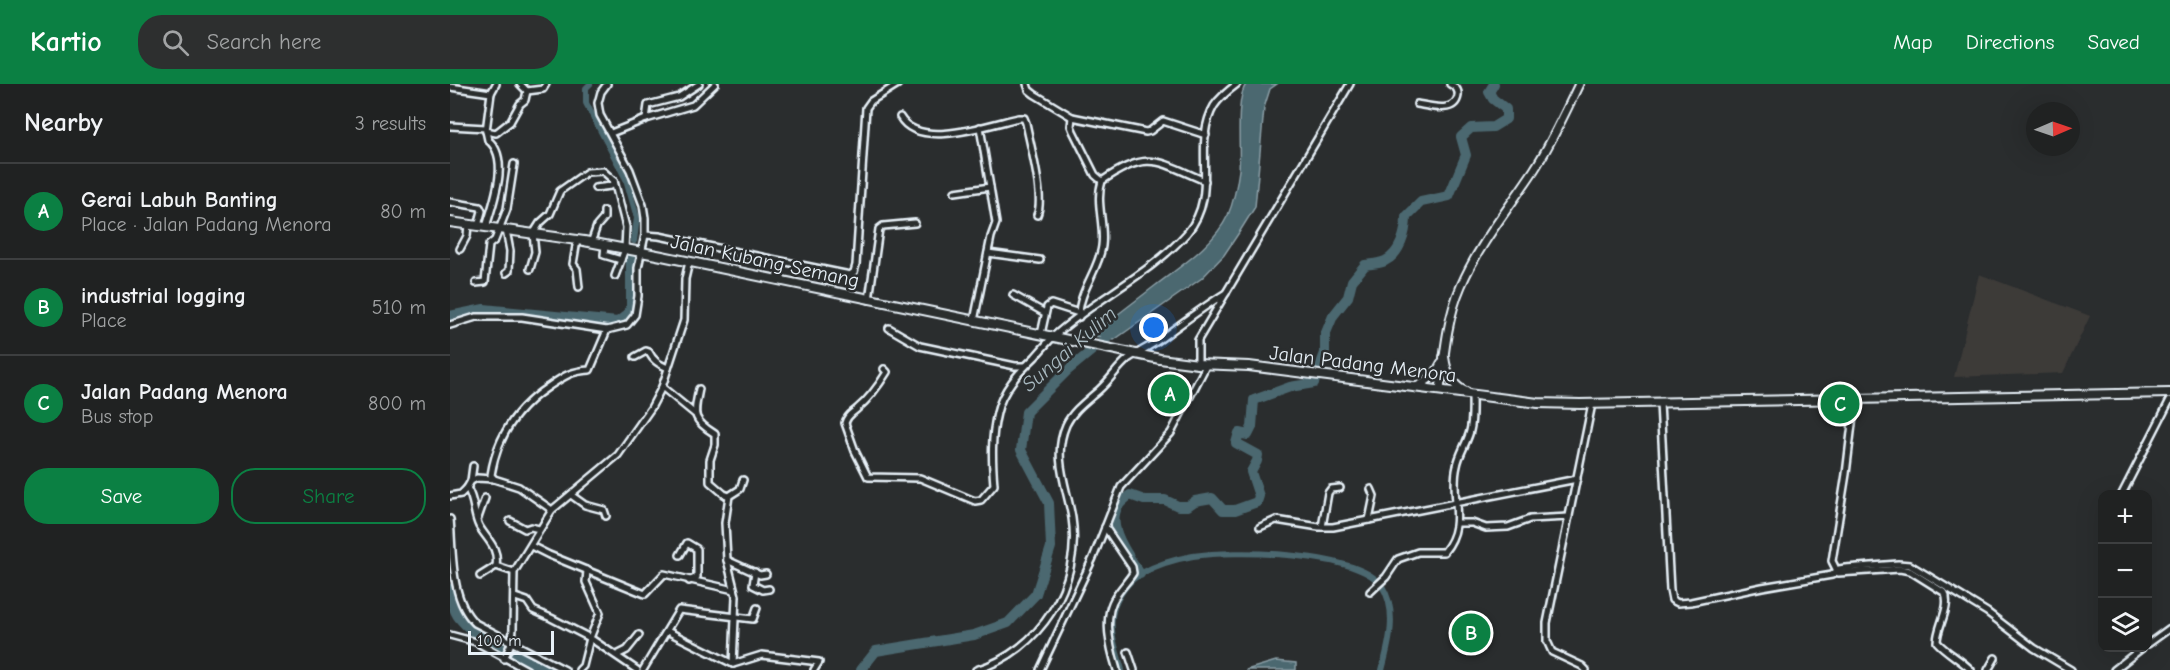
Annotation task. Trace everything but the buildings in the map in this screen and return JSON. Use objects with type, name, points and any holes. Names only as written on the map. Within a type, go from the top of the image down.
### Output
[{"type":"main road","name":"Jalan Kubang Semang","points":[[450,222],[605,245],[1128,352]]},
{"type":"main road","name":"Jalan Padang Menora","points":[[1128,352],[1160,359],[1249,366],[1538,403],[1660,403],[2170,393]]},
{"type":"main road","points":[[1444,357],[1451,381],[1461,390],[1472,394]]},
{"type":"street","points":[[482,226],[494,200],[500,160],[494,144],[488,140],[486,130],[491,93],[496,84]]},
{"type":"street","points":[[520,84],[527,91]]},
{"type":"street","points":[[527,91],[543,89],[546,84]]},
{"type":"street","points":[[450,325],[476,317],[522,317],[607,330],[627,325],[635,315],[645,218],[643,205],[630,170],[600,115],[598,103],[601,92],[607,84]]},
{"type":"street","points":[[646,119],[648,105],[679,97],[699,84]]},
{"type":"street","points":[[610,133],[693,105],[715,84]]},
{"type":"street","points":[[645,235],[850,275],[854,272],[856,265],[866,108],[871,101],[898,84]]},
{"type":"street","points":[[1027,84],[1029,90],[1034,94],[1072,117],[1146,132],[1163,121],[1206,135]]},
{"type":"street","points":[[884,369],[887,372],[879,386],[857,410],[848,415],[845,423],[868,477],[920,478],[975,501],[981,500],[994,485],[991,452],[997,410],[1009,386],[1054,336],[1079,315],[1175,246],[1194,224],[1203,204],[1207,124],[1214,107],[1237,84]]},
{"type":"street","points":[[1040,670],[1076,597],[1121,487],[1171,433],[1203,364],[1198,340],[1350,84]]},
{"type":"street","points":[[1417,104],[1451,106],[1456,102],[1458,94],[1457,89],[1450,84]]},
{"type":"street","points":[[1440,390],[1444,357],[1460,287],[1490,234],[1556,133],[1579,84]]},
{"type":"street","points":[[450,87],[491,93]]},
{"type":"street","points":[[450,126],[496,133],[510,122],[520,104],[525,100],[527,91]]},
{"type":"street","points":[[900,117],[903,123],[914,131],[935,135],[1023,118],[1038,181],[1041,207],[1037,215]]},
{"type":"street","points":[[1072,117],[1073,131],[1095,175],[1102,181]]},
{"type":"street","points":[[974,321],[996,223],[980,128]]},
{"type":"street","points":[[1079,315],[1082,299],[1102,247],[1099,191],[1102,181],[1124,166],[1143,160],[1171,166],[1205,181]]},
{"type":"street","points":[[476,283],[485,282],[489,245],[502,229],[514,164]]},
{"type":"street","points":[[530,269],[535,252],[533,234],[550,214],[560,191],[587,172],[603,171],[614,182],[626,227],[625,249],[615,276]]},
{"type":"street","points":[[595,188],[611,186],[614,182]]},
{"type":"street","points":[[955,192],[990,187]]},
{"type":"street","points":[[450,202],[480,207],[482,226]]},
{"type":"street","points":[[591,243],[597,226],[604,218],[604,211]]},
{"type":"street","points":[[869,300],[877,232],[883,226],[915,223]]},
{"type":"street","points":[[460,249],[467,236],[468,224]]},
{"type":"street","points":[[502,229],[510,256],[509,271],[506,273]]},
{"type":"street","points":[[577,240],[573,264],[577,268],[579,287]]},
{"type":"street","points":[[605,245],[604,255],[621,260]]},
{"type":"street","points":[[988,253],[1040,260]]},
{"type":"street","points":[[505,657],[511,642],[515,597],[514,572],[539,529],[552,510],[618,455],[642,423],[662,387],[684,320],[685,279],[689,262]]},
{"type":"street","points":[[976,670],[1002,660],[1026,642],[1041,628],[1060,599],[1070,572],[1074,537],[1059,462],[1061,442],[1067,424],[1075,411],[1112,378],[1128,360],[1226,293]]},
{"type":"street","points":[[1013,296],[1045,312]]},
{"type":"street","points":[[1041,334],[1045,312],[1051,304],[1079,315]]},
{"type":"street","points":[[889,328],[920,346],[1015,366],[1025,366]]},
{"type":"street","points":[[494,479],[491,475],[494,455],[511,421],[530,399],[573,371],[590,370],[607,330]]},
{"type":"street","points":[[635,357],[646,351],[649,352],[652,359],[668,368]]},
{"type":"street","points":[[1416,387],[1428,381],[1438,370],[1444,357]]},
{"type":"street","points":[[662,387],[695,414],[703,428],[715,434],[715,444],[710,460],[710,482],[729,496]]},
{"type":"street","points":[[695,414],[695,400],[699,388]]},
{"type":"street","points":[[1370,592],[1386,577],[1398,560],[1418,552],[1444,552],[1455,536],[1458,523],[1455,481],[1457,466],[1471,429],[1472,394]]},
{"type":"street","points":[[1837,572],[1832,561],[1856,399]]},
{"type":"street","points":[[2125,490],[2170,400]]},
{"type":"street","points":[[1660,403],[1672,600],[1678,603],[1690,602],[1832,575],[1845,567],[1910,565],[1987,612],[2034,648],[2072,670]]},
{"type":"street","points":[[1586,670],[1552,652],[1547,641],[1547,623],[1592,404]]},
{"type":"street","points":[[450,496],[461,494],[467,488],[471,481],[473,466]]},
{"type":"street","points":[[471,481],[477,478],[494,479],[519,487],[552,510]]},
{"type":"street","points":[[1260,527],[1276,520],[1322,527],[1369,520],[1577,478]]},
{"type":"street","points":[[733,664],[736,616],[734,590],[727,561],[725,523],[729,496],[740,489],[743,480]]},
{"type":"street","points":[[467,488],[473,497],[479,525],[491,541],[497,560],[496,566],[480,576]]},
{"type":"street","points":[[1322,527],[1328,493],[1331,489],[1340,488]]},
{"type":"street","points":[[1369,520],[1374,496],[1371,489]]},
{"type":"street","points":[[571,495],[585,505],[604,510],[606,516]]},
{"type":"street","points":[[479,525],[478,514],[485,498]]},
{"type":"street","points":[[1458,523],[1472,523],[1486,528],[1508,527],[1530,519],[1569,517]]},
{"type":"street","points":[[450,519],[454,576],[462,606],[468,618],[565,670]]},
{"type":"street","points":[[510,521],[525,530],[531,527],[539,529]]},
{"type":"street","points":[[1105,527],[1132,567],[1133,573],[1114,597],[1110,611],[1109,639],[1117,670]]},
{"type":"street","points":[[680,555],[687,543],[698,549],[697,577],[689,580]]},
{"type":"street","points":[[531,546],[645,594],[664,574],[734,590]]},
{"type":"street","points":[[727,561],[760,575],[766,574]]},
{"type":"street","points":[[496,566],[514,572]]},
{"type":"street","points":[[1837,572],[1900,569],[1910,571],[1945,593],[1947,603],[1937,642],[1969,669]]},
{"type":"street","points":[[579,670],[583,666],[590,638],[600,613],[586,582],[587,570]]},
{"type":"street","points":[[755,572],[753,585],[762,590],[770,589]]},
{"type":"street","points":[[515,597],[527,601],[533,610],[590,638],[637,670]]},
{"type":"street","points":[[643,670],[679,610],[753,619],[757,608]]},
{"type":"street","points":[[2152,641],[2170,628]]},
{"type":"street","points":[[666,632],[733,664],[762,655],[819,662],[814,670]]},
{"type":"street","points":[[450,635],[476,642],[527,670]]},
{"type":"street","points":[[617,655],[627,650],[639,635]]},
{"type":"street","points":[[1128,652],[1134,670]]},
{"type":"street","points":[[2114,670],[2137,652]]},
{"type":"street","points":[[1988,670],[1995,658]]},
{"type":"shaded area","points":[[1979,274],[2090,316],[2063,373],[1954,377]]},
{"type":"water","points":[[1246,84],[1277,84],[1270,89],[1264,108],[1255,207],[1224,255],[1202,278],[1114,340],[1091,335],[1196,254],[1222,226],[1234,199],[1239,170],[1239,113]]},
{"type":"water","points":[[1276,661],[1296,663],[1296,670],[1246,670]]},
{"type":"waterway","points":[[590,84],[586,88],[586,103],[626,179],[637,218],[634,241]]},
{"type":"waterway","points":[[1140,574],[1116,531],[1115,513],[1119,505],[1130,495],[1144,500],[1165,500],[1178,506],[1188,506],[1195,501],[1212,498],[1223,510],[1235,510],[1257,502],[1259,496],[1251,472],[1258,455],[1236,443],[1239,433],[1248,435],[1252,427],[1254,400],[1290,387],[1314,383],[1325,353],[1325,335],[1333,316],[1348,297],[1352,281],[1365,265],[1383,262],[1395,253],[1405,230],[1406,217],[1421,202],[1449,196],[1466,155],[1461,137],[1471,128],[1493,127],[1506,119],[1506,109],[1493,99],[1489,92],[1494,84]]},
{"type":"waterway","points":[[450,316],[484,309],[618,322],[628,314],[631,307],[631,259]]},
{"type":"waterway","name":"Sungai Kulim","points":[[861,670],[876,651],[974,635],[1008,623],[1036,594],[1051,547],[1049,503],[1021,450],[1026,412],[1067,371],[1118,329]]},
{"type":"waterway","points":[[1122,670],[1114,639],[1112,615],[1129,583],[1148,570],[1174,560],[1193,556],[1236,553],[1322,560],[1369,574],[1382,586],[1390,606],[1391,628],[1382,670]]},
{"type":"waterway","points":[[450,589],[456,614],[469,628],[502,648],[548,670]]},
{"type":"place","name":"Gerai Labuh Banting","points":[[1170,394]]},
{"type":"place","name":"Jalan Padang Menora","points":[[1840,404]]},
{"type":"place","name":"industrial logging","points":[[1471,633]]}]
